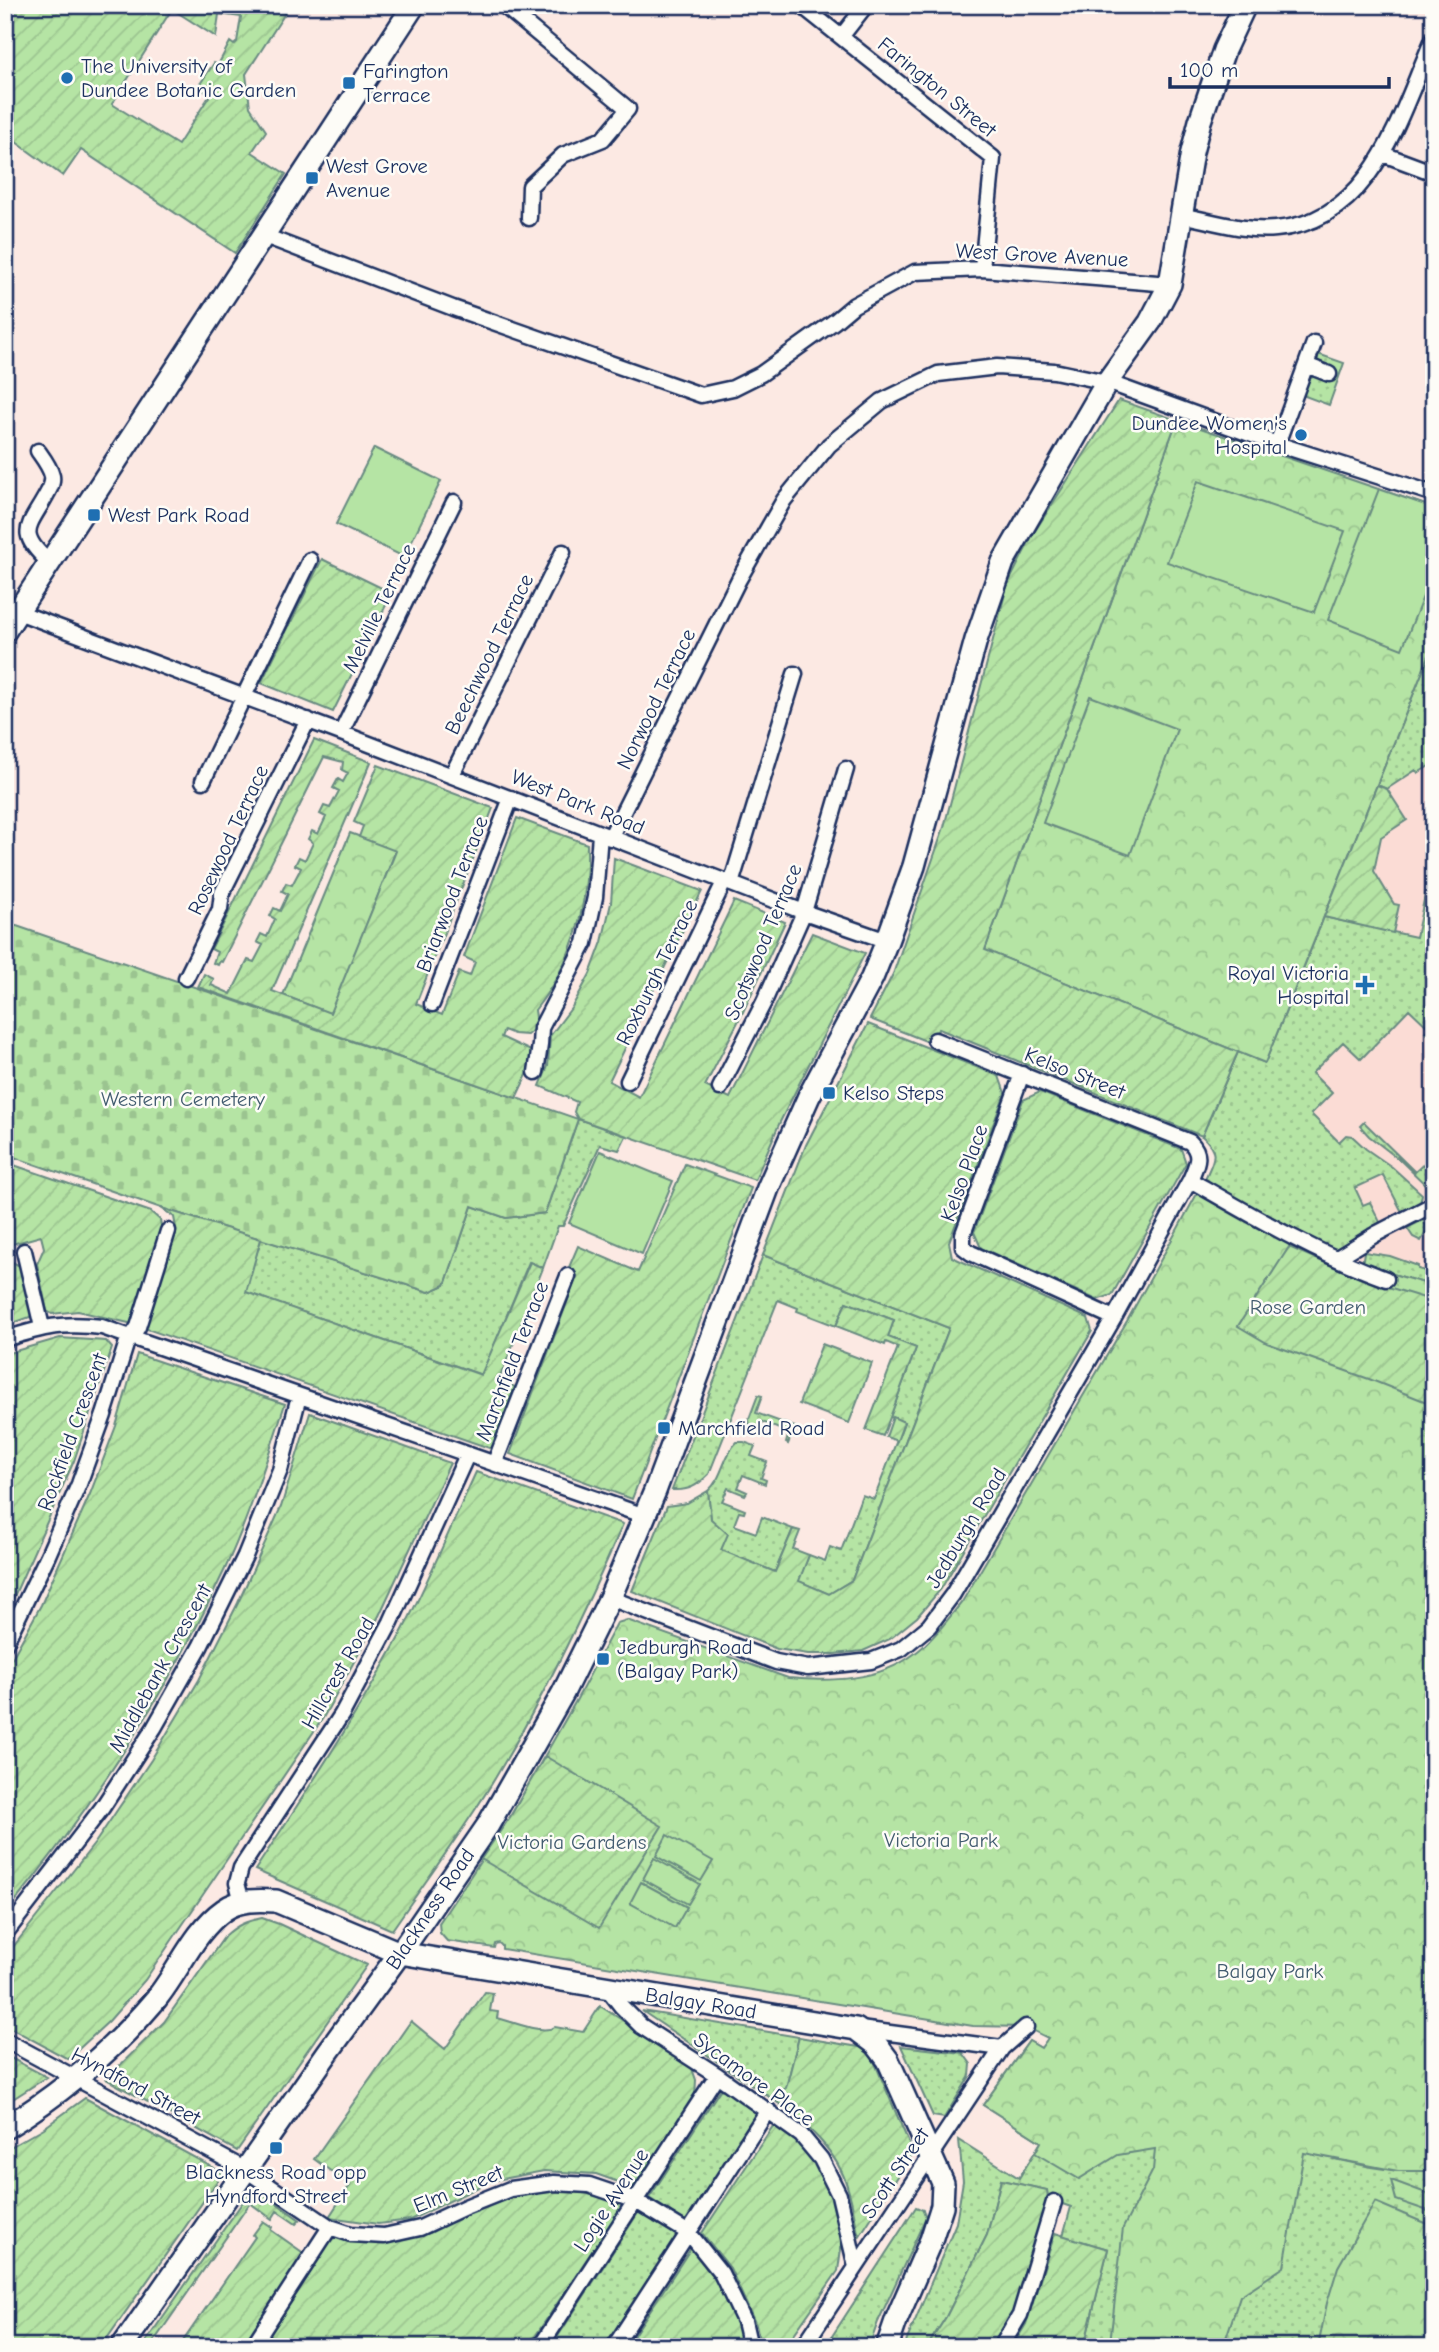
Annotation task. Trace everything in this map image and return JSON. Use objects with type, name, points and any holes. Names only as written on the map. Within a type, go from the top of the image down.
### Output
[{"type":"street","points":[[5,631],[414,5]]},
{"type":"street","points":[[503,5],[628,109],[603,139],[562,155],[530,186],[529,218]]},
{"type":"street","name":"Farington Street","points":[[801,5],[993,158],[982,269]]},
{"type":"street","points":[[841,37],[866,5]]},
{"type":"street","points":[[1107,382],[1163,301],[1170,284],[1192,152],[1200,121],[1224,50],[1245,5]]},
{"type":"street","points":[[1181,215],[1248,228],[1276,229],[1304,223],[1331,210],[1356,191],[1372,173],[1383,154],[1434,37]]},
{"type":"street","points":[[1383,154],[1434,173]]},
{"type":"street","name":"West Grove Avenue","points":[[262,235],[453,308],[701,395],[733,388],[761,374],[854,305],[915,272],[982,269],[1170,284]]},
{"type":"street","points":[[1277,444],[1314,343]]},
{"type":"street","points":[[1306,365],[1329,374]]},
{"type":"street","name":"Norwood Terrace","points":[[605,836],[739,579],[784,500],[829,445],[882,401],[938,374],[997,367],[1054,371],[1107,382],[1277,444],[1434,494]]},
{"type":"street","name":"Blackness Road","points":[[122,2347],[488,1825],[563,1693],[610,1598],[645,1516],[787,1143],[872,978],[887,941],[914,866],[976,640],[998,573],[1013,542],[1107,382]]},
{"type":"street","points":[[38,451],[52,477],[51,486],[28,524],[28,534],[31,544],[49,565]]},
{"type":"street","name":"Melville Terrace","points":[[341,733],[454,502]]},
{"type":"street","name":"Beechwood Terrace","points":[[452,775],[563,552]]},
{"type":"street","points":[[203,781],[310,560]]},
{"type":"street","name":"West Park Road","points":[[18,611],[804,912],[887,941]]},
{"type":"street","name":"Roxburgh Terrace","points":[[628,1081],[728,883],[795,674]]},
{"type":"street","name":"Rosewood Terrace","points":[[186,978],[220,909],[222,892],[308,720]]},
{"type":"street","name":"Scotswood Terrace","points":[[720,1088],[764,1002],[804,912],[846,769]]},
{"type":"street","name":"Briarwood Terrace","points":[[432,1004],[511,798]]},
{"type":"street","points":[[536,1072],[541,1028],[585,943],[605,836]]},
{"type":"street","name":"Kelso Street","points":[[935,1040],[1190,1142],[1197,1149]]},
{"type":"street","name":"Kelso Place","points":[[1022,1074],[963,1234],[963,1247],[971,1254],[1114,1318]]},
{"type":"street","name":"Jedburgh Road","points":[[610,1598],[776,1662],[808,1668],[871,1661],[901,1649],[929,1626],[953,1594],[1114,1318],[1190,1180],[1199,1158],[1197,1149]]},
{"type":"street","points":[[1190,1180],[1295,1238],[1385,1279]]},
{"type":"street","points":[[1337,1258],[1434,1204]]},
{"type":"street","name":"Rockfield Crescent","points":[[5,1644],[9,1627],[79,1484],[126,1345],[138,1326],[168,1231]]},
{"type":"street","points":[[24,1251],[43,1327]]},
{"type":"street","name":"Marchfield Terrace","points":[[495,1462],[568,1276]]},
{"type":"street","points":[[5,1339],[43,1327],[72,1324],[102,1327],[645,1516]]},
{"type":"street","name":"Middlebank Crescent","points":[[5,1934],[102,1808],[154,1728],[200,1647],[245,1556],[280,1470],[299,1396]]},
{"type":"street","name":"Hillcrest Road","points":[[242,1902],[237,1883],[241,1868],[342,1714],[391,1622],[467,1455]]},
{"type":"street","name":"Balgay Road","points":[[242,1902],[276,1901],[400,1954],[856,2029],[1002,2048]]},
{"type":"street","points":[[5,2127],[37,2109],[115,2044],[157,1997],[208,1925],[226,1908],[242,1902]]},
{"type":"street","name":"Sycamore Place","points":[[607,1987],[641,2026],[801,2134],[821,2159],[839,2195],[856,2267]]},
{"type":"street","name":"Scott Street","points":[[803,2347],[1002,2048],[1026,2027]]},
{"type":"street","points":[[856,2029],[876,2044],[888,2060],[943,2183],[943,2206],[932,2240],[887,2347]]},
{"type":"street","name":"Hyndford Street","points":[[5,2040],[246,2170]]},
{"type":"street","name":"Logie Avenue","points":[[540,2347],[717,2075]]},
{"type":"street","points":[[614,2347],[768,2110]]},
{"type":"street","name":"Elm Street","points":[[246,2170],[330,2227],[351,2234],[384,2236],[420,2228],[510,2189],[554,2183],[589,2185],[636,2201],[689,2233],[721,2273],[744,2321],[750,2347]]},
{"type":"street","points":[[1001,2347],[1020,2315],[1054,2202]]},
{"type":"street","points":[[252,2347],[330,2227]]},
{"type":"shaded area","name":"Royal Victoria Hospital","points":[[1434,643],[1434,1286],[1362,1265],[1204,1181],[1215,1155],[1212,1145],[1202,1136],[1238,1052],[1265,1063]]},
{"type":"green space","points":[[5,5],[289,7],[246,74],[250,107],[266,131],[252,152],[286,174],[235,253],[81,150],[63,176],[5,134]],"holes":[[[172,9],[216,37],[219,14],[241,17],[237,42],[234,45],[230,42],[218,65],[214,63],[198,87],[210,95],[178,145],[112,104]]]},
{"type":"green space","points":[[1318,354],[1344,363],[1329,405],[1302,395],[1309,380],[1318,376],[1321,364]]},
{"type":"green space","points":[[1119,400],[1177,420],[985,950],[1238,1052],[1202,1136],[939,1029],[926,1041],[870,1019],[893,974],[944,827],[1007,586],[1033,534]]},
{"type":"green space","points":[[1177,420],[1434,508],[1434,643],[1265,1063],[985,950]]},
{"type":"green space","points":[[374,448],[441,481],[404,557],[336,524]]},
{"type":"green space","points":[[1198,481],[1345,531],[1314,612],[1167,562]]},
{"type":"green space","points":[[1379,489],[1434,508],[1434,569],[1402,649],[1328,620]]},
{"type":"green space","points":[[322,559],[392,593],[333,712],[261,683]]},
{"type":"green space","points":[[1434,643],[1434,763],[1418,773],[1416,770],[1387,789],[1377,785]]},
{"type":"green space","points":[[1090,696],[1177,729],[1130,855],[1043,823]]},
{"type":"green space","points":[[314,740],[371,762],[272,991],[330,1013],[396,851],[359,837],[363,826],[354,822],[378,765],[493,808],[416,1004],[442,1015],[459,972],[470,976],[475,962],[464,957],[517,818],[587,844],[585,889],[569,952],[548,992],[535,1010],[533,1030],[527,1035],[504,1030],[501,1037],[531,1051],[534,1060],[516,1098],[198,987],[204,974],[214,979],[211,985],[231,994],[248,960],[254,962],[263,945],[257,942],[261,934],[267,937],[275,919],[270,916],[274,908],[280,911],[288,894],[282,891],[286,883],[292,885],[301,868],[295,865],[299,857],[305,860],[313,843],[308,839],[312,831],[318,834],[326,817],[320,814],[324,806],[330,808],[339,791],[333,788],[338,779],[343,782],[348,773],[342,770],[343,762],[324,757],[222,962],[218,965],[213,963],[217,952],[211,949]]},
{"type":"green space","points":[[1377,785],[1387,789],[1407,820],[1381,837],[1374,871],[1394,904],[1399,905],[1393,933],[1324,917]]},
{"type":"green space","points":[[350,833],[396,850],[331,1014],[283,995]]},
{"type":"green space","points":[[614,858],[702,891],[609,1081],[639,1097],[734,901],[785,922],[705,1086],[730,1098],[812,933],[865,953],[780,1122],[755,1180],[578,1119],[574,1112],[577,1102],[540,1086],[548,1066],[550,1036],[572,1007],[590,974],[602,942],[611,903]]},
{"type":"green space","points":[[1427,886],[1434,887],[1434,920],[1430,924],[1434,928],[1434,1040],[1425,1032],[1429,1028],[1409,1009],[1361,1059],[1343,1042],[1312,1073],[1332,1093],[1311,1114],[1339,1142],[1346,1135],[1352,1136],[1392,1167],[1422,1194],[1420,1204],[1402,1212],[1383,1175],[1355,1188],[1363,1205],[1370,1202],[1381,1224],[1334,1250],[1204,1181],[1214,1157],[1212,1147],[1202,1136],[1238,1052],[1265,1063],[1324,917],[1416,937]]},
{"type":"green space","name":"Western Cemetery","points":[[5,922],[578,1119],[545,1213],[506,1218],[472,1206],[445,1285],[429,1292],[161,1208],[5,1154]]},
{"type":"green space","points":[[868,1024],[999,1076],[1005,1093],[949,1242],[952,1257],[1088,1318],[1092,1331],[941,1589],[917,1617],[890,1639],[863,1651],[808,1654],[777,1649],[632,1591],[667,1506],[687,1503],[708,1491],[711,1519],[728,1534],[721,1550],[775,1572],[793,1529],[800,1531],[793,1549],[809,1555],[799,1581],[829,1594],[852,1580],[949,1328],[763,1255],[806,1145]]},
{"type":"green space","points":[[1040,1092],[1181,1149],[1186,1163],[1112,1295],[1097,1300],[981,1248],[974,1232],[1023,1100]]},
{"type":"green space","points":[[578,1119],[626,1136],[619,1150],[600,1145],[563,1226],[558,1226],[543,1268],[529,1262],[482,1375],[245,1292],[261,1239],[429,1292],[445,1285],[472,1206],[506,1218],[545,1213]]},
{"type":"green space","points":[[1364,1122],[1415,1172],[1434,1154],[1434,1193],[1401,1161],[1369,1136],[1360,1126]]},
{"type":"green space","points":[[600,1151],[673,1181],[642,1254],[569,1223]]},
{"type":"green space","points":[[5,1162],[151,1212],[160,1220],[162,1230],[133,1324],[78,1311],[52,1314],[47,1311],[37,1264],[44,1248],[41,1236],[5,1246]]},
{"type":"green space","points":[[685,1164],[751,1188],[632,1499],[510,1454],[577,1276],[567,1272],[578,1246],[638,1272]]},
{"type":"green space","name":"Victoria Park","points":[[1204,1181],[1362,1265],[1434,1286],[1434,2171],[1398,2171],[1304,2153],[1284,2267],[1240,2296],[1223,2347],[1117,2347],[1110,2343],[1123,2228],[1153,2170],[1155,2149],[1118,2155],[1079,2179],[1035,2153],[1041,2142],[983,2105],[1029,2041],[1041,2048],[1048,2038],[1026,2027],[973,2026],[502,1949],[499,1943],[495,1944],[494,1948],[447,1941],[440,1933],[439,1923],[510,1817],[617,1623],[627,1620],[788,1678],[804,1679],[870,1675],[900,1663],[927,1642],[962,1602],[1127,1321]]},
{"type":"green space","points":[[161,1208],[261,1239],[246,1292],[481,1375],[530,1262],[543,1268],[499,1380],[515,1387],[492,1449],[144,1328],[176,1228],[174,1217]]},
{"type":"green space","points":[[1423,1220],[1428,1229],[1421,1241],[1413,1237],[1407,1228]]},
{"type":"green space","name":"Rose Garden","points":[[1289,1247],[1362,1279],[1434,1301],[1434,1405],[1267,1343],[1238,1326]]},
{"type":"green space","points":[[1364,1252],[1390,1256],[1418,1266],[1418,1269],[1434,1271],[1434,1286],[1362,1265]]},
{"type":"green space","points":[[5,1255],[21,1267],[32,1312],[30,1317],[5,1326]]},
{"type":"green space","points":[[763,1255],[949,1328],[852,1580],[829,1594],[798,1581],[809,1555],[825,1561],[830,1547],[841,1551],[862,1495],[874,1499],[904,1422],[890,1417],[916,1348],[887,1337],[894,1320],[846,1302],[836,1326],[797,1311],[798,1308],[778,1300],[709,1474],[692,1487],[672,1490]]},
{"type":"green space","points":[[846,1302],[894,1320],[888,1337],[916,1348],[883,1436],[866,1430],[898,1347],[886,1342],[885,1345],[836,1326]]},
{"type":"green space","points":[[60,1338],[106,1341],[112,1348],[74,1461],[8,1610],[5,1608],[5,1354]]},
{"type":"green space","points":[[822,1344],[872,1363],[849,1423],[799,1404]]},
{"type":"green space","points":[[137,1354],[285,1404],[234,1549],[178,1660],[153,1705],[98,1791],[5,1914],[5,1671],[41,1605],[90,1494],[116,1426]]},
{"type":"green space","points":[[758,1395],[762,1396],[756,1413],[795,1427],[788,1444],[789,1433],[760,1421],[755,1431],[750,1428],[749,1419]]},
{"type":"green space","points":[[310,1413],[450,1463],[378,1618],[323,1718],[145,1980],[109,2021],[68,2059],[5,2025],[5,1957],[95,1843],[151,1760],[199,1680],[238,1603],[281,1507]]},
{"type":"green space","points":[[893,1417],[904,1422],[897,1441],[886,1437]]},
{"type":"green space","points":[[737,1442],[755,1446],[751,1456],[767,1462],[761,1478],[766,1480],[765,1484],[743,1475],[738,1488],[747,1492],[745,1495],[728,1488],[722,1501],[745,1510],[744,1513],[739,1512],[734,1525],[756,1533],[762,1517],[793,1529],[775,1572],[721,1550],[711,1519],[708,1491],[717,1480]]},
{"type":"green space","points":[[476,1472],[623,1524],[562,1657],[510,1753],[467,1822],[392,1930],[255,1870],[332,1751],[387,1659],[423,1590]]},
{"type":"green space","name":"Victoria Gardens","points":[[545,1756],[662,1826],[599,1928],[481,1859],[510,1817]]},
{"type":"green space","points":[[667,1835],[713,1861],[701,1881],[656,1856]]},
{"type":"green space","points":[[654,1858],[700,1884],[688,1904],[643,1879]]},
{"type":"green space","points":[[641,1882],[687,1907],[675,1928],[630,1903]]},
{"type":"green space","points":[[262,1918],[367,1965],[237,2151],[106,2079],[164,2022],[225,1936],[242,1924]]},
{"type":"green space","points":[[485,1992],[493,1993],[490,2011],[498,2012],[497,2018],[542,2029],[555,2027],[583,2032],[600,2006],[690,2063],[696,2080],[695,2097],[635,2188],[596,2174],[544,2171],[491,2181],[410,2220],[378,2224],[329,2217],[350,2185],[314,2159],[411,2021],[445,2049]]},
{"type":"green space","points":[[642,2011],[799,2037],[786,2088],[777,2094],[777,2102]]},
{"type":"green space","points":[[799,2037],[865,2048],[872,2056],[913,2153],[859,2237],[850,2195],[837,2162],[810,2129],[777,2102],[777,2094],[786,2088]]},
{"type":"green space","points":[[1049,2038],[1267,2144],[1371,2167],[1398,2171],[1434,2171],[1434,2347],[1084,2347],[1108,2249],[1063,2236],[1071,2207],[1048,2199],[1047,2190],[1001,2180],[987,2235],[946,2317],[927,2347],[904,2347],[956,2223],[963,2181],[959,2140],[1019,2178],[1041,2142],[983,2105],[1029,2041],[1041,2048]]},
{"type":"green space","points":[[901,2046],[963,2053],[971,2064],[970,2076],[944,2118],[933,2116]]},
{"type":"green space","points":[[5,2055],[47,2077],[5,2104]]},
{"type":"green space","points":[[726,2089],[757,2110],[759,2115],[688,2223],[649,2198],[720,2090]]},
{"type":"green space","points":[[85,2098],[223,2173],[101,2347],[72,2347],[63,2341],[59,2347],[5,2347],[5,2150],[44,2128]]},
{"type":"green space","points":[[775,2123],[800,2141],[817,2162],[834,2198],[842,2241],[838,2271],[785,2347],[761,2347],[756,2325],[730,2268],[702,2233]]},
{"type":"green space","points":[[1001,2180],[1047,2190],[1048,2199],[1013,2314],[994,2347],[927,2347],[946,2317],[987,2235]]},
{"type":"green space","points":[[1391,2180],[1434,2196],[1434,2213],[1396,2200]]},
{"type":"green space","points":[[547,2189],[586,2194],[623,2205],[528,2347],[473,2338],[424,2343],[417,2347],[261,2347],[333,2236],[381,2242],[430,2233],[485,2204]]},
{"type":"green space","points":[[251,2190],[258,2190],[300,2220],[296,2224],[277,2211],[272,2219],[250,2203],[150,2347],[142,2347]]},
{"type":"green space","points":[[1375,2202],[1434,2227],[1434,2347],[1318,2347],[1338,2267]]},
{"type":"green space","points":[[916,2207],[923,2210],[926,2217],[869,2347],[825,2347]]},
{"type":"green space","points":[[640,2210],[679,2235],[606,2347],[551,2347]]},
{"type":"green space","points":[[263,2221],[272,2227],[271,2230],[305,2254],[244,2347],[179,2347],[255,2237],[253,2235]]},
{"type":"green space","points":[[1055,2233],[1108,2249],[1084,2347],[1012,2347],[1026,2324]]},
{"type":"green space","points":[[691,2248],[709,2270],[723,2294],[742,2347],[626,2347]]},
{"type":"place","name":"The University of Dundee Botanic Garden","points":[[67,78]]},
{"type":"place","name":"Farington Terrace","points":[[349,83]]},
{"type":"place","name":"West Grove Avenue","points":[[312,178]]},
{"type":"place","name":"Dundee Women's Hospital","points":[[1301,435]]},
{"type":"place","name":"West Park Road","points":[[94,515]]},
{"type":"place","name":"Royal Victoria Hospital","points":[[1365,985]]},
{"type":"place","name":"Kelso Steps","points":[[829,1093]]},
{"type":"place","name":"Marchfield Road","points":[[664,1428]]},
{"type":"place","name":"Jedburgh Road (Balgay Park)","points":[[603,1659]]},
{"type":"place","name":"Blackness Road opp Hyndford Street","points":[[276,2148]]},
{"type":"park label","name":"Balgay Park","points":[[1270,1971]]}]
